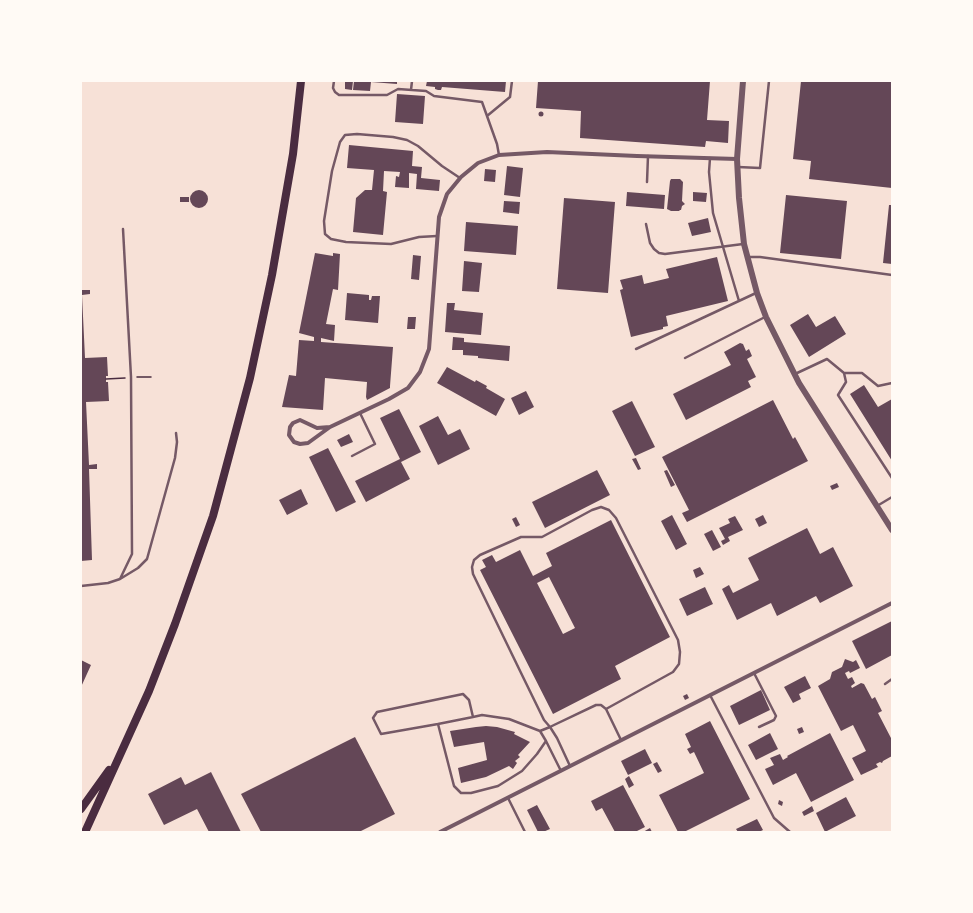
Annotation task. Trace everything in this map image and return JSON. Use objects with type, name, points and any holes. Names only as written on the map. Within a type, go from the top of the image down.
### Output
[{"type":"highway","points":[[85,832],[152,683],[214,516],[250,378],[272,275],[293,154],[301,81]]},
{"type":"highway","points":[[81,809],[120,755]]},
{"type":"street","points":[[743,81],[737,167],[744,244],[757,293],[766,317],[795,374],[892,530]]},
{"type":"street","points":[[330,427],[317,428],[300,420],[293,423],[290,427],[289,435],[294,442],[300,444],[308,442],[330,427],[408,388],[420,372],[429,349],[439,217],[447,194],[460,178],[478,163],[499,155],[547,152],[737,159]]},
{"type":"street","points":[[440,832],[562,771],[753,672],[892,603]]},
{"type":"lane","points":[[334,81],[333,88],[335,92],[339,94],[388,95],[398,89],[426,91],[434,96],[482,102],[497,144],[499,155]]},
{"type":"lane","points":[[412,81],[412,90]]},
{"type":"lane","points":[[487,116],[510,97],[512,81]]},
{"type":"lane","points":[[737,167],[760,168],[769,81]]},
{"type":"lane","points":[[437,236],[419,237],[391,244],[331,239],[325,234],[324,221],[332,171],[340,142],[345,135],[357,134],[393,137],[406,140],[418,146],[442,166],[460,178]]},
{"type":"lane","points":[[647,182],[648,156]]},
{"type":"lane","points":[[710,158],[709,172],[713,213],[739,301]]},
{"type":"lane","points":[[646,224],[650,243],[654,249],[660,253],[665,254],[744,244]]},
{"type":"lane","points":[[120,579],[132,554],[131,377],[123,229]]},
{"type":"lane","points":[[747,257],[760,257],[892,275]]},
{"type":"lane","points":[[636,349],[757,293]]},
{"type":"lane","points":[[685,358],[766,317]]},
{"type":"lane","points":[[795,374],[827,359],[844,374],[846,382],[838,395],[892,478]]},
{"type":"lane","points":[[844,374],[862,373],[878,386],[892,383]]},
{"type":"lane","points":[[352,456],[376,444],[360,412]]},
{"type":"lane","points":[[81,586],[108,583],[120,579],[138,568],[147,559],[175,458],[177,442],[176,433]]},
{"type":"lane","points":[[877,506],[892,496]]},
{"type":"lane","points":[[571,766],[550,727],[544,720],[473,574],[472,567],[474,560],[480,555],[521,537],[542,537],[592,510],[601,507],[610,510],[616,518],[678,640],[680,652],[679,664],[673,672],[606,709]]},
{"type":"lane","points":[[753,672],[776,716],[774,720],[759,728]]},
{"type":"lane","points":[[885,684],[892,679]]},
{"type":"lane","points":[[473,717],[469,700],[462,694],[377,712],[373,718],[381,734],[438,724],[473,717],[482,715],[509,719],[540,731],[562,771]]},
{"type":"lane","points":[[710,694],[774,818],[790,832]]},
{"type":"lane","points":[[540,731],[596,705],[601,705],[606,709],[622,740]]},
{"type":"lane","points":[[438,724],[454,786],[461,793],[471,793],[498,786],[522,771],[546,741]]},
{"type":"lane","points":[[508,798],[525,832]]},
{"type":"building","points":[[345,81],[353,81],[352,90],[345,89]]},
{"type":"building","points":[[354,81],[397,81],[397,84],[371,82],[370,91],[353,90]]},
{"type":"building","points":[[427,81],[506,81],[505,92],[442,87],[441,90],[438,90],[435,89],[435,87],[426,86]]},
{"type":"building","points":[[538,81],[710,81],[707,120],[729,121],[728,143],[706,141],[705,147],[580,138],[581,111],[536,108]]},
{"type":"building","points":[[801,81],[892,81],[892,188],[809,179],[811,161],[793,159]]},
{"type":"building","points":[[397,94],[425,96],[423,124],[395,122]]},
{"type":"building","points":[[541,111],[544,114],[541,117],[538,114]]},
{"type":"building","points":[[349,145],[413,151],[412,166],[422,167],[421,178],[440,180],[439,191],[416,189],[417,174],[409,173],[409,188],[395,187],[396,176],[399,177],[400,172],[384,171],[383,191],[387,192],[383,235],[353,232],[356,198],[365,190],[372,190],[374,170],[347,168]]},
{"type":"building","points":[[507,166],[523,168],[520,197],[504,195]]},
{"type":"building","points":[[485,169],[496,170],[495,182],[484,181]]},
{"type":"building","points":[[671,179],[680,179],[683,182],[682,201],[685,204],[679,211],[671,211],[667,209]]},
{"type":"building","points":[[199,190],[205,193],[208,199],[205,205],[199,208],[193,205],[190,199],[193,193]]},
{"type":"building","points":[[627,192],[665,195],[664,209],[626,206]]},
{"type":"building","points":[[693,192],[707,193],[706,202],[693,201]]},
{"type":"building","points":[[786,195],[847,201],[841,259],[780,253]]},
{"type":"building","points":[[180,197],[189,197],[189,202],[180,202]]},
{"type":"building","points":[[564,198],[615,202],[608,293],[557,289]]},
{"type":"building","points":[[504,201],[520,202],[519,214],[503,212]]},
{"type":"building","points":[[889,205],[892,205],[892,264],[883,263]]},
{"type":"building","points":[[708,218],[711,232],[692,236],[688,223]]},
{"type":"building","points":[[466,222],[518,226],[516,255],[464,251]]},
{"type":"building","points":[[315,253],[333,256],[333,253],[340,254],[338,290],[333,289],[326,324],[335,325],[334,341],[321,338],[321,342],[393,347],[390,388],[367,400],[367,382],[325,378],[323,410],[282,407],[289,375],[296,376],[299,340],[314,341],[314,337],[299,333]]},
{"type":"building","points":[[413,255],[421,256],[419,280],[411,279]]},
{"type":"building","points":[[717,257],[728,301],[666,316],[668,326],[663,327],[663,329],[631,337],[620,290],[623,289],[620,280],[642,275],[644,284],[669,278],[666,269]]},
{"type":"building","points":[[464,261],[482,263],[479,292],[462,291]]},
{"type":"building","points":[[81,290],[90,290],[90,294],[82,295],[85,358],[107,357],[108,376],[106,376],[106,382],[108,382],[109,401],[86,402],[89,465],[97,464],[97,469],[89,469],[92,560],[81,561]]},
{"type":"building","points":[[347,293],[369,295],[369,300],[371,300],[372,296],[380,296],[378,323],[345,320]]},
{"type":"building","points":[[447,303],[455,303],[454,310],[483,313],[481,335],[445,332]]},
{"type":"building","points":[[808,314],[816,327],[835,316],[846,334],[809,357],[790,325]]},
{"type":"building","points":[[408,317],[416,317],[415,329],[407,329]]},
{"type":"building","points":[[453,337],[464,338],[464,342],[510,346],[509,361],[463,355],[463,350],[452,350]]},
{"type":"building","points":[[740,343],[743,344],[746,351],[749,349],[752,356],[747,359],[756,377],[748,381],[751,387],[686,420],[673,394],[731,365],[724,352]]},
{"type":"building","points":[[447,367],[475,382],[476,380],[487,386],[486,388],[505,399],[496,416],[437,383]]},
{"type":"building","points":[[864,385],[878,407],[892,399],[892,461],[850,394]]},
{"type":"building","points":[[526,391],[534,407],[519,415],[511,398]]},
{"type":"building","points":[[773,400],[793,439],[795,437],[808,461],[687,522],[682,513],[689,510],[662,457]]},
{"type":"building","points":[[632,401],[655,447],[635,456],[612,411]]},
{"type":"building","points":[[399,409],[421,452],[401,462],[410,479],[366,502],[355,481],[400,459],[380,418]]},
{"type":"building","points":[[438,416],[448,435],[460,429],[470,449],[438,465],[419,426]]},
{"type":"building","points":[[349,434],[353,442],[341,447],[337,440]]},
{"type":"building","points":[[328,448],[356,502],[336,512],[309,457]]},
{"type":"building","points":[[636,458],[641,469],[638,470],[632,459]]},
{"type":"building","points":[[597,470],[610,495],[545,528],[532,502]]},
{"type":"building","points":[[667,470],[675,485],[671,487],[664,471]]},
{"type":"building","points":[[837,483],[839,487],[832,490],[830,486]]},
{"type":"building","points":[[301,489],[308,504],[287,515],[279,500]]},
{"type":"building","points":[[672,515],[687,544],[676,550],[661,521]]},
{"type":"building","points":[[763,515],[767,523],[759,527],[755,519]]},
{"type":"building","points":[[735,516],[743,530],[728,537],[730,541],[723,545],[721,541],[725,539],[719,528],[730,523],[728,519]]},
{"type":"building","points":[[516,517],[520,525],[516,527],[512,519]]},
{"type":"building","points":[[611,520],[670,637],[615,666],[621,679],[553,714],[480,570],[486,567],[482,560],[492,555],[496,562],[520,550],[533,576],[552,566],[546,553]],"holes":[[[549,577],[575,628],[563,634],[537,583]]]},
{"type":"building","points":[[807,528],[820,554],[833,547],[853,586],[820,603],[816,596],[777,616],[771,603],[737,620],[722,589],[729,585],[733,593],[759,580],[748,558]]},
{"type":"building","points":[[712,530],[721,547],[713,551],[704,534]]},
{"type":"building","points":[[700,567],[704,574],[696,578],[693,570]]},
{"type":"building","points":[[705,587],[713,604],[687,616],[679,599]]},
{"type":"building","points":[[892,621],[892,655],[866,669],[852,641]]},
{"type":"building","points":[[845,659],[853,662],[856,660],[860,668],[850,673],[849,671],[845,673],[848,679],[852,677],[855,683],[851,686],[852,688],[861,683],[864,684],[872,699],[875,697],[882,711],[878,713],[892,740],[892,756],[882,763],[880,762],[876,764],[878,767],[861,775],[852,758],[866,751],[853,725],[841,731],[818,686],[830,679],[832,672],[842,667]]},
{"type":"building","points":[[81,660],[91,665],[81,687]]},
{"type":"building","points":[[805,676],[811,688],[799,694],[801,699],[793,703],[784,687]]},
{"type":"building","points":[[761,690],[770,710],[739,725],[730,706]]},
{"type":"building","points":[[687,694],[689,698],[685,700],[683,696]]},
{"type":"building","points":[[710,721],[750,799],[684,832],[678,832],[659,795],[704,773],[694,752],[690,754],[687,749],[691,747],[685,734]]},
{"type":"building","points":[[486,726],[497,727],[515,732],[514,734],[530,742],[518,755],[520,757],[515,761],[517,763],[513,769],[509,766],[486,777],[461,783],[458,768],[487,760],[484,742],[454,747],[450,731]]},
{"type":"building","points":[[802,727],[804,732],[799,734],[797,729]]},
{"type":"building","points":[[770,733],[778,749],[756,760],[748,745]]},
{"type":"building","points":[[830,733],[854,780],[811,802],[796,773],[773,785],[765,769],[774,765],[770,758],[780,754],[783,760],[788,757],[787,756]]},
{"type":"building","points":[[355,737],[395,814],[359,832],[261,832],[241,794]]},
{"type":"building","points":[[645,749],[652,763],[628,775],[621,761]]},
{"type":"building","points":[[657,762],[662,771],[658,773],[653,764]]},
{"type":"building","points":[[211,772],[241,832],[209,832],[197,809],[164,825],[148,794],[181,777],[185,785]]},
{"type":"building","points":[[629,776],[634,785],[629,788],[625,779]]},
{"type":"building","points":[[623,785],[645,827],[635,832],[615,832],[602,808],[596,811],[591,801]]},
{"type":"building","points":[[846,797],[856,816],[825,832],[816,813]]},
{"type":"building","points":[[779,800],[783,802],[782,806],[778,804]]},
{"type":"building","points":[[537,805],[550,829],[543,832],[538,832],[527,810]]},
{"type":"building","points":[[812,806],[814,811],[804,816],[802,812]]},
{"type":"building","points":[[757,819],[763,830],[759,832],[738,832],[736,829]]},
{"type":"building","points":[[650,828],[652,832],[643,832]]}]
